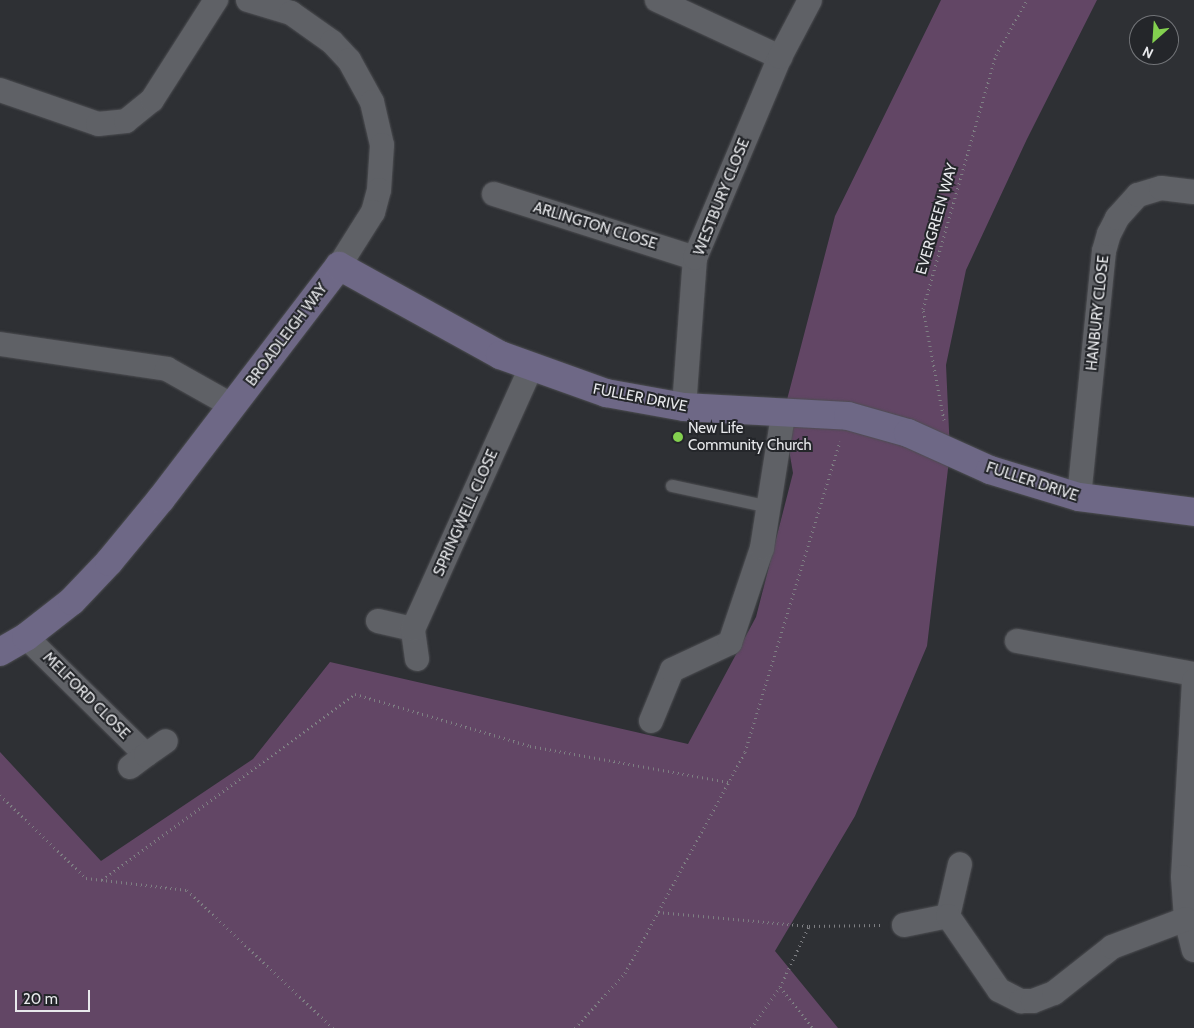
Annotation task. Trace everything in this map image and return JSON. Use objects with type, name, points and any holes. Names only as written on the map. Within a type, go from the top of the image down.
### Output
[{"type":"street","points":[[0,90],[98,124],[126,121],[152,100],[216,0]]},
{"type":"street","name":"BROADLEIGH WAY","points":[[0,652],[26,637],[72,601],[109,562],[233,406],[339,266],[373,212],[379,190],[382,145],[372,102],[349,60],[332,42],[291,13],[248,0]]},
{"type":"street","points":[[657,0],[780,57]]},
{"type":"street","name":"WESTBURY CLOSE","points":[[684,408],[696,258],[780,57],[810,0]]},
{"type":"street","name":"HANBURY CLOSE","points":[[1079,497],[1104,251],[1109,234],[1118,218],[1138,195],[1160,188],[1194,192]]},
{"type":"street","name":"ARLINGTON CLOSE","points":[[494,194],[696,258]]},
{"type":"street","name":"FULLER DRIVE","points":[[339,266],[422,315],[531,368],[606,393],[684,408],[783,415],[848,416],[908,433],[1006,475],[1079,497],[1194,512]]},
{"type":"street","points":[[0,344],[167,369],[233,406]]},
{"type":"street","name":"SPRINGWELL CLOSE","points":[[416,660],[413,629],[531,368]]},
{"type":"street","points":[[651,721],[672,670],[730,643],[762,548],[783,415]]},
{"type":"street","points":[[378,620],[413,629]]},
{"type":"street","name":"MELFORD CLOSE","points":[[26,637],[138,761],[166,741]]},
{"type":"street","points":[[1018,641],[1194,674]]},
{"type":"street","points":[[1194,681],[1184,832],[1186,919],[1194,950]]},
{"type":"street","points":[[960,864],[948,916],[999,990],[1021,1000],[1033,1001],[1054,993],[1112,947],[1186,919]]},
{"type":"street","points":[[904,925],[948,916]]},
{"type":"lane","points":[[672,486],[769,507]]},
{"type":"path","name":"EVERGREEN WAY","points":[[950,452],[922,308],[996,55],[1027,0]]},
{"type":"path","points":[[575,1028],[625,973],[745,752],[848,416]]},
{"type":"path","points":[[102,880],[355,694],[530,746],[729,782]]},
{"type":"path","points":[[0,794],[86,878],[187,890],[333,1028]]},
{"type":"path","points":[[658,912],[809,926],[904,925]]},
{"type":"path","points":[[751,1028],[780,987],[809,926]]},
{"type":"path","points":[[780,987],[813,1028]]},
{"type":"shaded area","points":[[941,0],[1097,0],[1027,139],[966,270],[946,365],[950,452],[927,646],[855,816],[775,951],[838,1028],[0,1028],[0,752],[101,861],[253,759],[330,662],[688,744],[756,617],[793,473],[783,415],[835,216]]},
{"type":"place","name":"New Life Community Church","points":[[678,437]]}]
